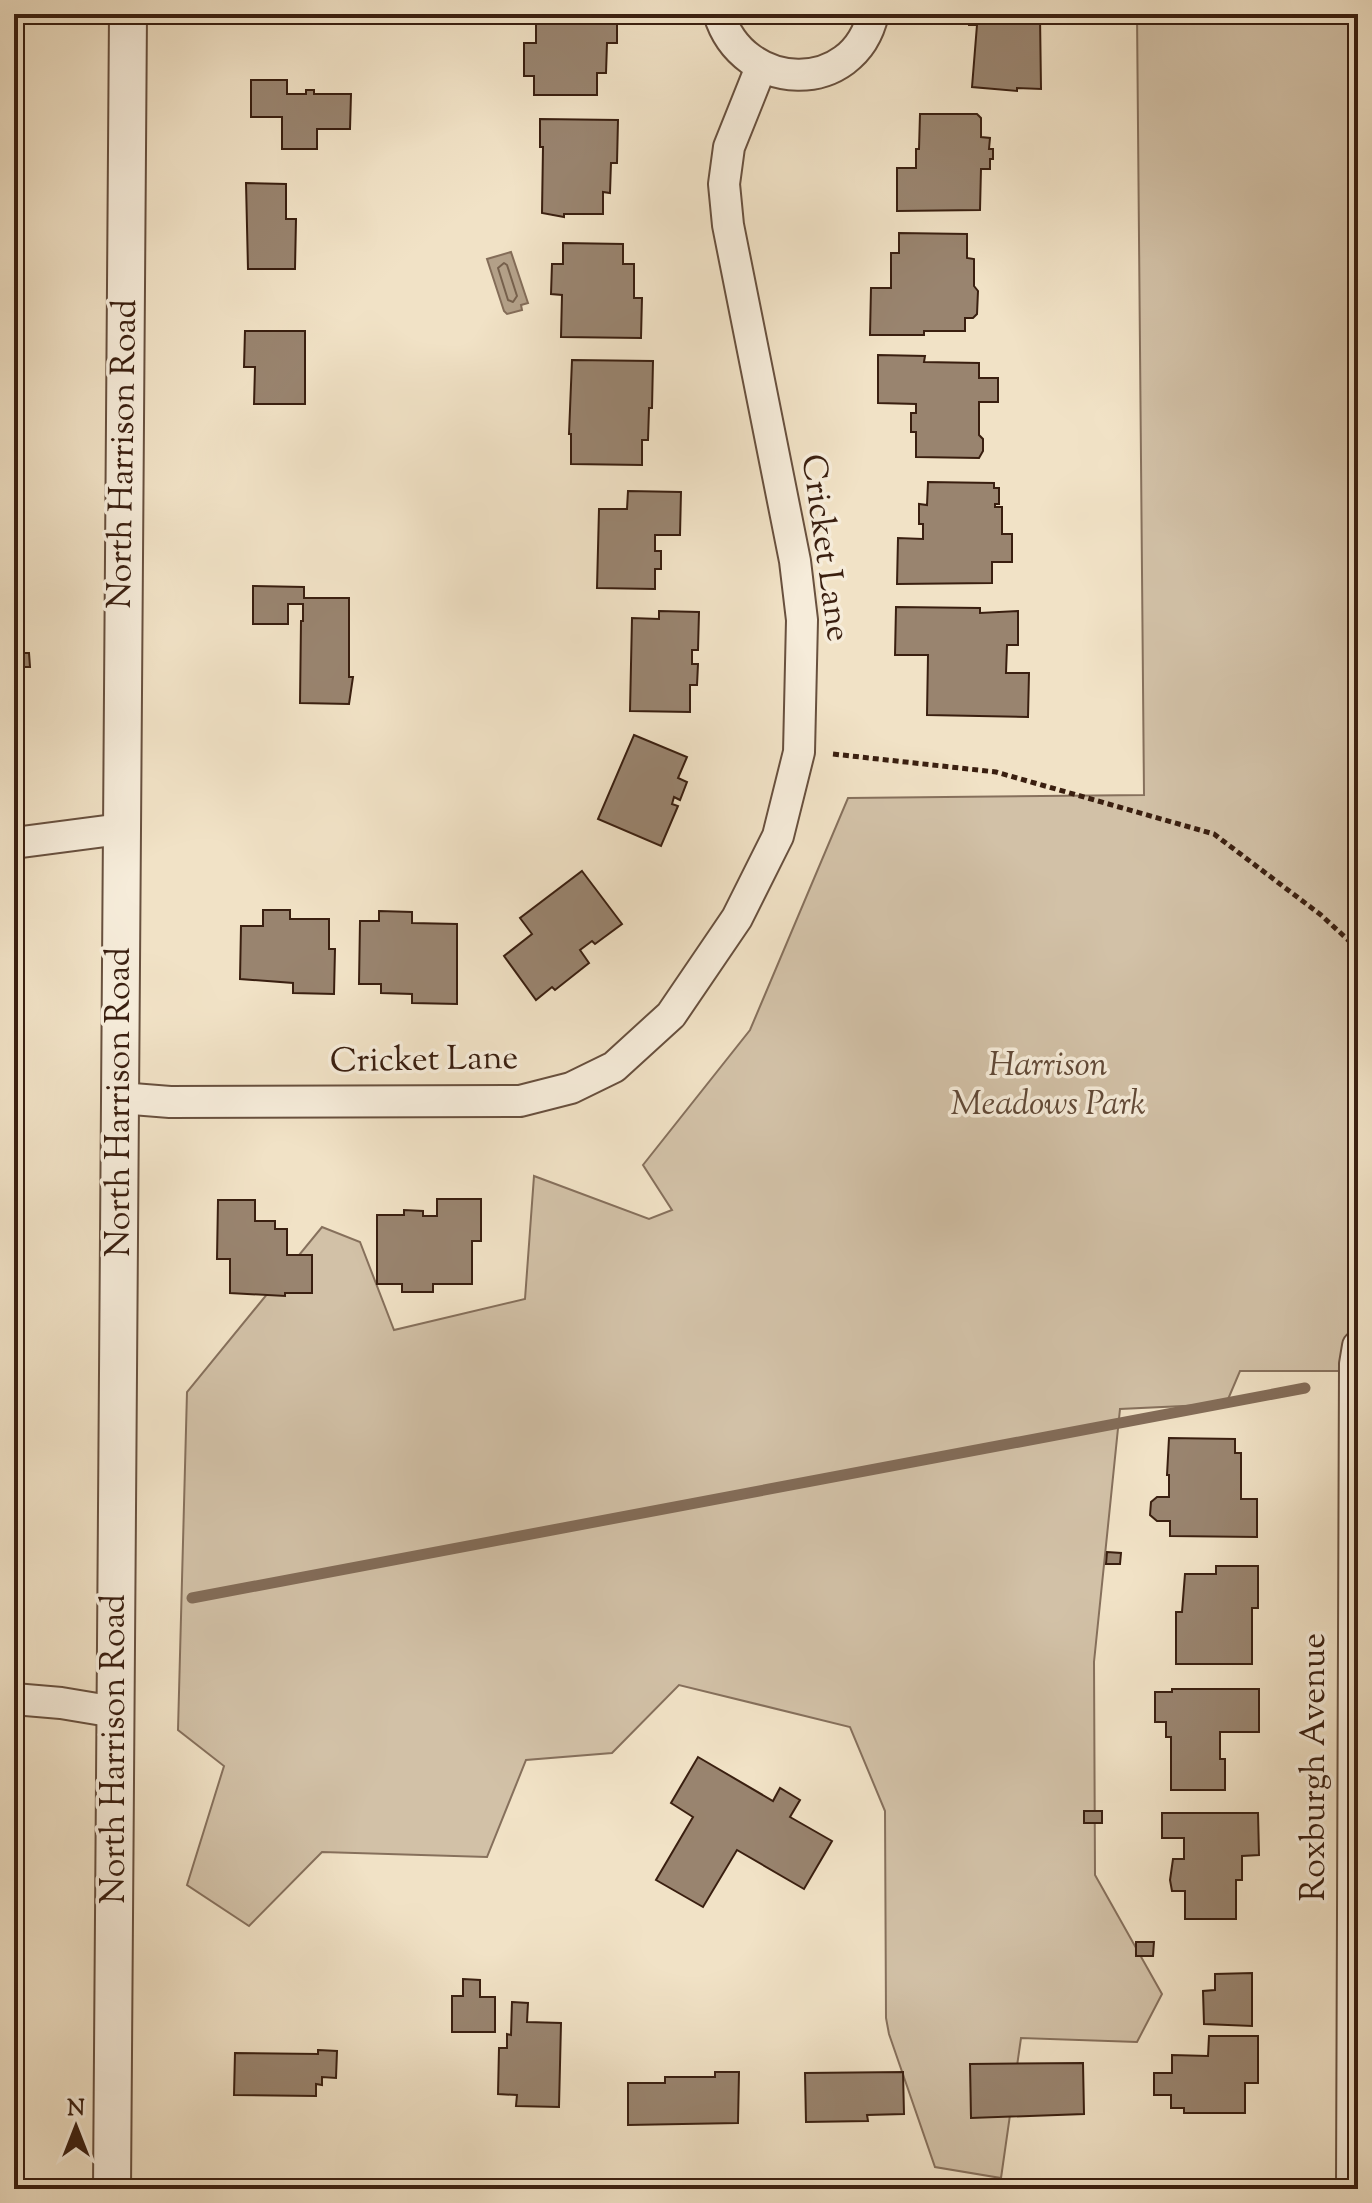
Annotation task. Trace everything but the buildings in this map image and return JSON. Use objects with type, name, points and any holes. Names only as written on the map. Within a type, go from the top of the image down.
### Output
[{"type":"street","name":"North Harrison Road","points":[[112,2189],[128,14]]},
{"type":"street","points":[[719,14],[724,30],[739,52],[761,67],[786,75],[812,74],[837,65],[857,48],[871,25],[873,14]]},
{"type":"street","name":"Cricket Lane","points":[[120,1098],[170,1102],[520,1101],[571,1088],[614,1067],[671,1015],[737,918],[778,836],[799,752],[802,620],[795,561],[728,225],[724,184],[729,147],[761,67]]},
{"type":"street","points":[[14,843],[121,829]]},
{"type":"street","name":"Roxburgh Avenue","points":[[1352,2189],[1353,1518],[1355,1364],[1358,1346]]},
{"type":"street","points":[[14,1699],[115,1712]]},
{"type":"path","points":[[799,752],[996,772],[1214,834],[1321,915],[1358,949]]},
{"type":"green space","name":"Harrison Meadows Park","points":[[1137,14],[1358,14],[1358,1371],[1240,1371],[1226,1404],[1120,1409],[1094,1662],[1095,1875],[1162,1994],[1137,2042],[1021,2038],[1001,2178],[935,2167],[889,2034],[886,2018],[885,1811],[850,1727],[679,1685],[612,1753],[526,1760],[487,1857],[322,1852],[249,1926],[187,1885],[224,1766],[178,1730],[187,1392],[322,1227],[360,1242],[394,1330],[525,1299],[534,1176],[649,1219],[672,1210],[643,1165],[750,1030],[848,798],[1144,795]]},
{"type":"water","points":[[511,252],[528,303],[521,305],[522,310],[507,314],[487,259]]},
{"type":"waterway","points":[[192,1598],[1305,1388]]}]
